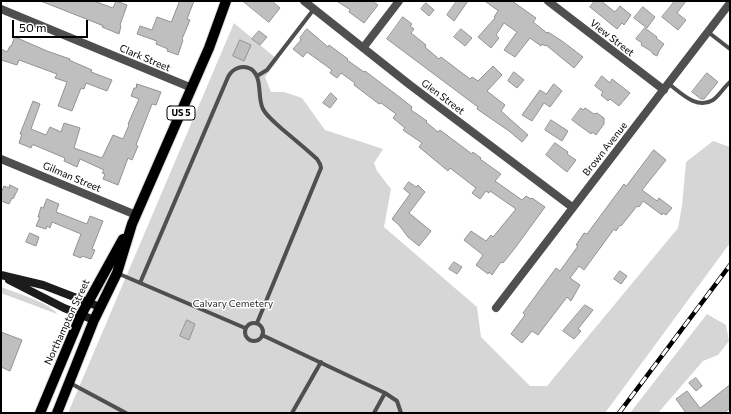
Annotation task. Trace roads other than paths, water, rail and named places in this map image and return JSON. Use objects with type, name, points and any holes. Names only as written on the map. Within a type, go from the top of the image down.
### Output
[{"type":"main road","name":"Northampton Street","points":[[57,413],[68,382],[94,320],[117,273],[134,220],[209,48],[226,1]]},
{"type":"main road","name":"Northampton Street","points":[[40,413],[87,302],[134,220]]},
{"type":"main road","points":[[1,275],[43,286],[100,308]]},
{"type":"main road","points":[[1,275],[41,297],[94,320]]},
{"type":"street","name":"Glen Street","points":[[304,1],[410,85],[572,207]]},
{"type":"street","points":[[363,48],[400,1]]},
{"type":"street","name":"View Street","points":[[548,1],[666,87]]},
{"type":"street","name":"Brown Avenue","points":[[496,308],[730,3]]},
{"type":"street","name":"Clark Street","points":[[1,9],[192,88]]},
{"type":"street","name":"Gilman Street","points":[[1,159],[134,220]]},
{"type":"lane","points":[[256,76],[267,70],[314,9]]},
{"type":"lane","points":[[708,32],[730,48]]},
{"type":"lane","points":[[140,283],[230,73],[235,69],[245,67],[252,70],[256,76],[260,102],[268,117],[317,159],[321,168],[257,323]]},
{"type":"lane","points":[[666,87],[701,104],[706,104],[714,100],[730,82]]},
{"type":"lane","points":[[117,273],[245,328]]},
{"type":"lane","points":[[257,323],[262,328],[262,335],[257,340],[248,339],[244,334],[245,328],[248,324],[257,323]]},
{"type":"lane","points":[[262,335],[385,393],[397,401],[401,413]]},
{"type":"lane","points":[[292,413],[321,362]]},
{"type":"lane","points":[[68,382],[126,413]]},
{"type":"lane","points":[[374,413],[385,393]]},
{"type":"railway","points":[[619,413],[730,265]]},
{"type":"park label","name":"Calvary Cemetery","points":[[233,304]]}]
